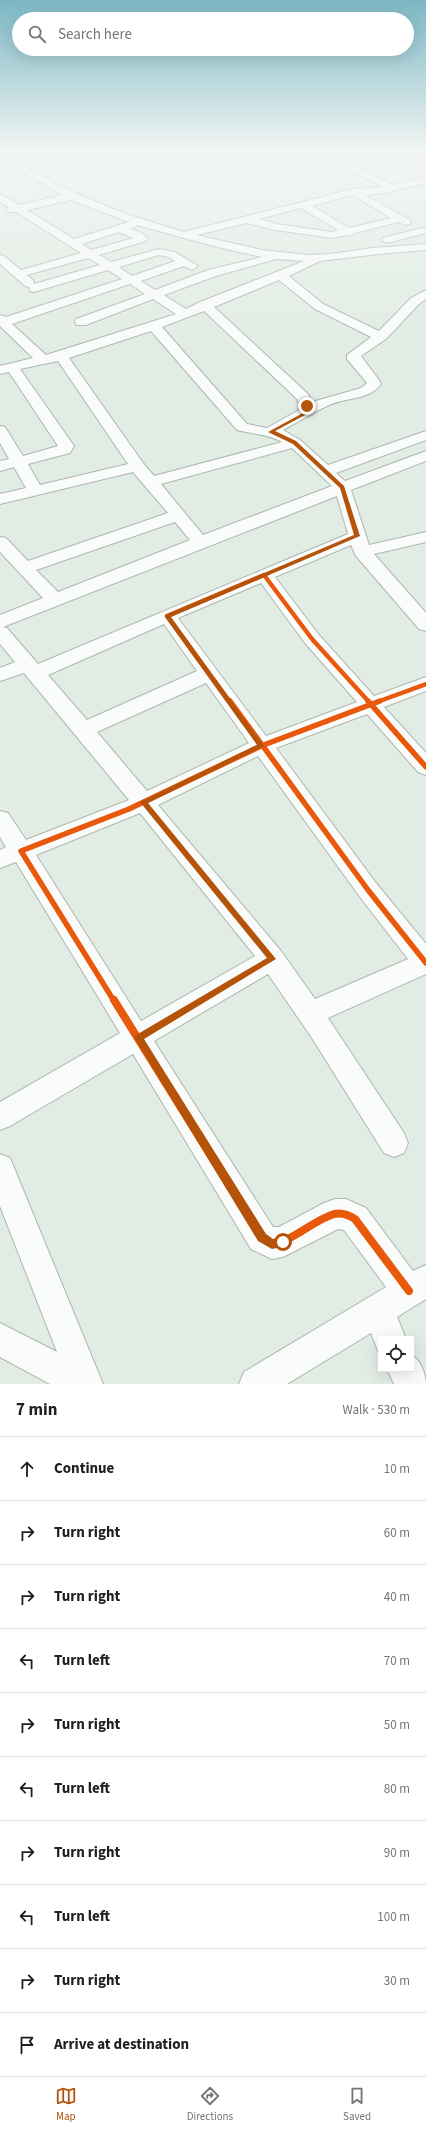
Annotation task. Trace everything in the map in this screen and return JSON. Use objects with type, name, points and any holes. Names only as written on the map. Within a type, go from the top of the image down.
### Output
[{"type":"street","points":[[29,216],[186,314]]},
{"type":"street","points":[[118,216],[184,236],[237,250],[279,256],[325,258],[373,251],[426,247]]},
{"type":"street","points":[[184,236],[265,216]]},
{"type":"street","points":[[320,216],[360,240],[375,243],[423,230]]},
{"type":"street","points":[[394,216],[423,230]]},
{"type":"street","points":[[249,220],[270,226],[333,234],[400,219]]},
{"type":"street","points":[[73,243],[140,222]]},
{"type":"street","points":[[19,274],[142,239],[138,235],[120,229]]},
{"type":"street","points":[[34,288],[163,252],[208,275]]},
{"type":"street","points":[[81,322],[208,275],[279,256]]},
{"type":"street","points":[[0,258],[54,306]]},
{"type":"street","points":[[0,466],[59,452],[65,450],[66,446],[6,369],[61,356],[186,314],[204,305],[325,258]]},
{"type":"street","points":[[2,321],[54,306],[185,262]]},
{"type":"street","points":[[279,275],[293,284],[310,300],[330,313],[381,336]]},
{"type":"street","points":[[270,432],[323,402],[356,394],[371,387],[374,384],[372,378],[356,363],[354,355],[381,336],[422,301]]},
{"type":"street","points":[[204,305],[303,397],[307,406],[305,413]]},
{"type":"street","points":[[2,321],[43,360]]},
{"type":"street","points":[[153,325],[242,427],[256,431],[277,433],[295,442],[342,487],[359,544],[426,624]]},
{"type":"street","points":[[61,356],[137,466],[200,542]]},
{"type":"street","points":[[0,430],[17,462],[35,490]]},
{"type":"street","points":[[326,471],[426,435]]},
{"type":"street","points":[[151,482],[295,442]]},
{"type":"street","points":[[0,622],[54,599],[200,542],[426,456]]},
{"type":"street","points":[[0,499],[137,466]]},
{"type":"street","points":[[25,568],[178,515]]},
{"type":"street","points":[[0,675],[31,668],[167,616],[264,575],[359,544],[426,537]]},
{"type":"street","points":[[0,542],[54,599]]},
{"type":"street","points":[[264,575],[312,639],[371,703],[426,767]]},
{"type":"street","points":[[167,616],[208,674],[368,890],[426,963],[309,1014]]},
{"type":"street","points":[[0,632],[144,802],[272,959],[394,1143]]},
{"type":"street","points":[[84,730],[208,674]]},
{"type":"street","points":[[10,855],[144,802],[261,746],[371,703],[426,684]]},
{"type":"street","points":[[0,819],[10,855],[139,1037],[262,1238],[272,1244],[283,1242],[335,1214],[346,1214],[355,1219],[417,1286],[256,1384]]},
{"type":"street","points":[[0,1117],[272,959]]},
{"type":"street","points":[[0,1168],[84,1384]]},
{"type":"street","points":[[376,1310],[389,1336]]},
{"type":"street","points":[[0,1339],[84,1384]]},
{"type":"street","points":[[406,1372],[412,1384]]},
{"type":"cycle path","points":[[426,767],[312,639],[264,575],[167,616],[368,890],[426,963]]},
{"type":"cycle path","points":[[409,1291],[355,1219],[346,1214],[335,1214],[283,1242],[272,1244],[262,1238],[21,851],[129,809],[261,746],[426,684]]},
{"type":"route","points":[[283,1242],[272,1244],[262,1238],[139,1037],[272,959],[144,802],[261,746],[167,616],[357,536],[342,487],[295,442],[277,433],[270,432],[305,413],[307,406]]}]
